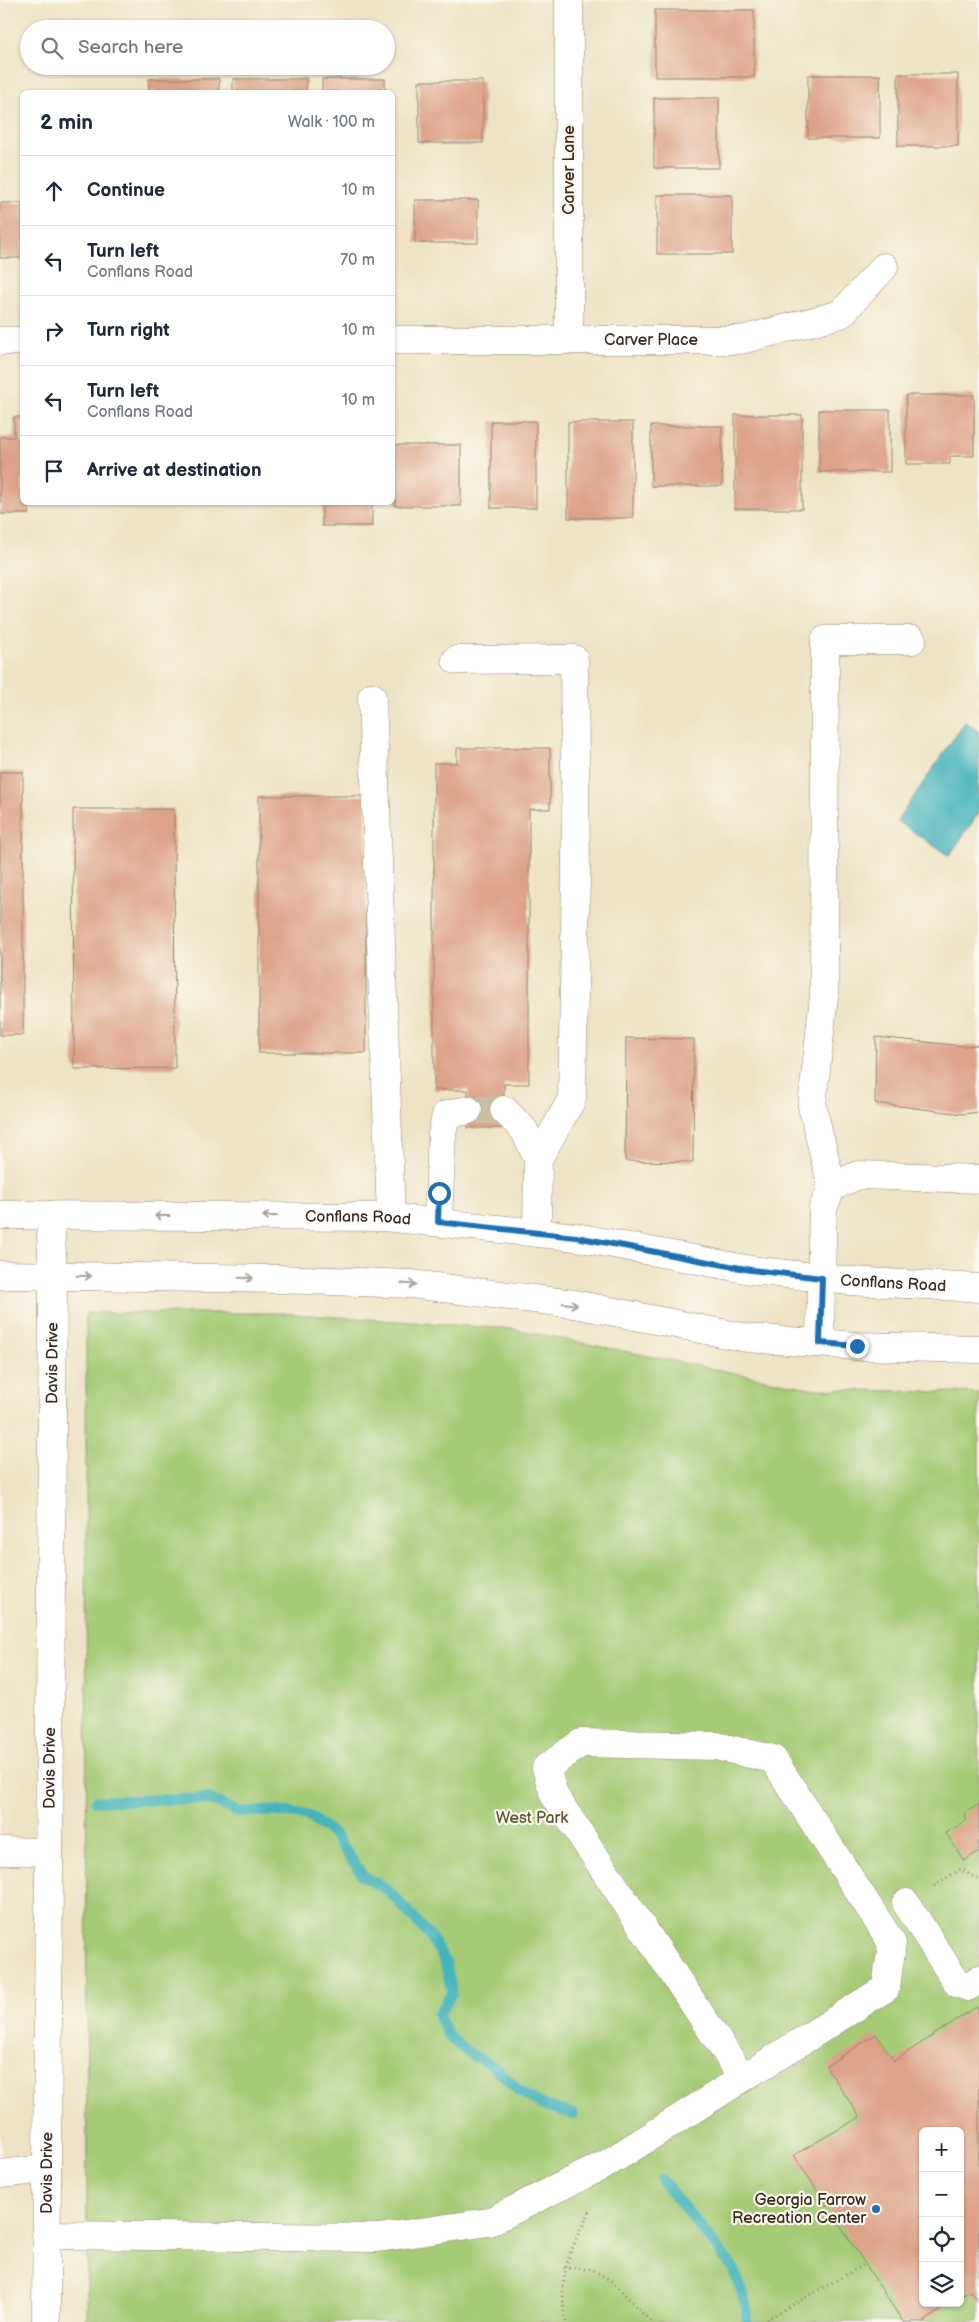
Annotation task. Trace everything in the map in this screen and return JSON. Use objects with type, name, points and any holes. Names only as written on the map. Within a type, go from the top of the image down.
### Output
[{"type":"main road","name":"Carver Lane","points":[[569,0],[569,340]]},
{"type":"main road","name":"Carver Place","points":[[395,340],[741,340],[841,314],[884,267]]},
{"type":"main road","points":[[0,340],[20,340]]},
{"type":"main road","points":[[820,1343],[823,1208],[832,1187],[812,1106],[824,996],[825,640],[912,640]]},
{"type":"main road","points":[[456,660],[574,659],[576,873],[572,1099],[538,1159]]},
{"type":"main road","points":[[372,697],[391,1217]]},
{"type":"main road","points":[[438,1222],[442,1134],[446,1115],[468,1110]]},
{"type":"main road","points":[[504,1110],[524,1130],[538,1159],[537,1232]]},
{"type":"main road","points":[[832,1187],[858,1175],[979,1179]]},
{"type":"main road","name":"Conflans Road","points":[[0,1215],[391,1217],[537,1232],[751,1270],[822,1278],[979,1288]]},
{"type":"main road","name":"Davis Drive","points":[[46,2322],[53,1276],[50,1216]]},
{"type":"main road","points":[[0,1275],[277,1279],[410,1284],[574,1304],[747,1338],[820,1343],[979,1349]]},
{"type":"main road","points":[[46,2235],[378,2238],[489,2222],[608,2163],[886,1988],[892,1942],[773,1759],[716,1746],[581,1743],[546,1768],[554,1795],[743,2078]]},
{"type":"main road","points":[[0,1852],[49,1852]]},
{"type":"main road","points":[[906,1903],[958,1983],[968,1987],[979,1979]]},
{"type":"main road","points":[[0,2174],[47,2168]]},
{"type":"path","points":[[762,2322],[799,2299],[865,2264]]},
{"type":"path","points":[[564,2268],[591,2269],[613,2282],[651,2322]]},
{"type":"green space","name":"West Park","points":[[86,1313],[280,1313],[512,1329],[815,1389],[979,1393],[979,2322],[87,2322]]},
{"type":"water","points":[[965,722],[979,731],[979,813],[949,856],[897,821]]},
{"type":"building","points":[[655,10],[754,10],[754,77],[655,77]]},
{"type":"building","points":[[898,74],[958,74],[958,146],[898,146]]},
{"type":"building","points":[[808,75],[880,75],[880,138],[808,138]]},
{"type":"building","points":[[149,79],[219,79],[219,90],[149,90]]},
{"type":"building","points":[[233,79],[306,79],[306,90],[233,90]]},
{"type":"building","points":[[322,79],[385,79],[385,90],[322,90]]},
{"type":"building","points":[[419,81],[483,81],[483,143],[419,143]]},
{"type":"building","points":[[654,98],[719,98],[719,168],[654,168]]},
{"type":"building","points":[[657,195],[732,195],[732,254],[657,254]]},
{"type":"building","points":[[415,200],[478,200],[478,243],[415,243]]},
{"type":"building","points":[[0,203],[20,203],[20,258],[0,258]]},
{"type":"building","points":[[906,395],[974,395],[974,456],[950,456],[950,464],[906,464]]},
{"type":"building","points":[[819,410],[890,410],[890,472],[819,472]]},
{"type":"building","points":[[735,415],[802,415],[802,509],[735,509]]},
{"type":"building","points":[[14,417],[20,417],[20,505],[29,505],[29,514],[0,514],[0,437],[14,437]]},
{"type":"building","points":[[491,421],[536,421],[536,508],[491,508]]},
{"type":"building","points":[[568,422],[633,422],[633,518],[568,518]]},
{"type":"building","points":[[651,426],[722,426],[722,486],[651,486]]},
{"type":"building","points":[[395,445],[461,445],[461,506],[395,506]]},
{"type":"building","points":[[322,505],[372,505],[372,526],[322,526]]},
{"type":"building","points":[[457,748],[550,748],[550,809],[529,809],[529,1084],[504,1084],[504,1128],[468,1128],[468,1090],[434,1090],[434,763],[457,763]]},
{"type":"building","points":[[0,772],[23,772],[23,1035],[0,1035]]},
{"type":"building","points":[[259,796],[366,796],[366,1053],[259,1053]]},
{"type":"building","points":[[73,809],[174,809],[175,1068],[74,1069]]},
{"type":"building","points":[[876,1037],[964,1046],[979,1045],[979,1112],[963,1114],[875,1103]]},
{"type":"building","points":[[626,1038],[694,1039],[693,1162],[625,1161]]},
{"type":"building","points":[[979,1804],[979,1851],[964,1861],[946,1833],[967,1820],[964,1814]]},
{"type":"building","name":"Georgia Farrow Recreation Center","points":[[976,2007],[979,2012],[979,2303],[970,2291],[964,2295],[964,2127],[919,2127],[919,2307],[945,2307],[924,2322],[903,2322],[794,2155],[860,2117],[826,2066],[876,2034],[894,2061]]},
{"type":"waterway","points":[[96,1801],[209,1799],[239,1812],[276,1811],[307,1815],[334,1835],[364,1877],[387,1889],[429,1935],[445,1961],[452,1993],[438,2015],[449,2037],[469,2053],[495,2067],[518,2090],[542,2105],[573,2114]]},
{"type":"waterway","points":[[662,2180],[733,2268],[747,2308],[746,2322]]},
{"type":"tunnel","points":[[468,1110],[504,1110]]},
{"type":"place","name":"Georgia Farrow Recreation Center","points":[[876,2209]]},
{"type":"route","points":[[439,1193],[438,1222],[576,1237],[751,1270],[822,1278],[820,1343],[857,1346]]}]
